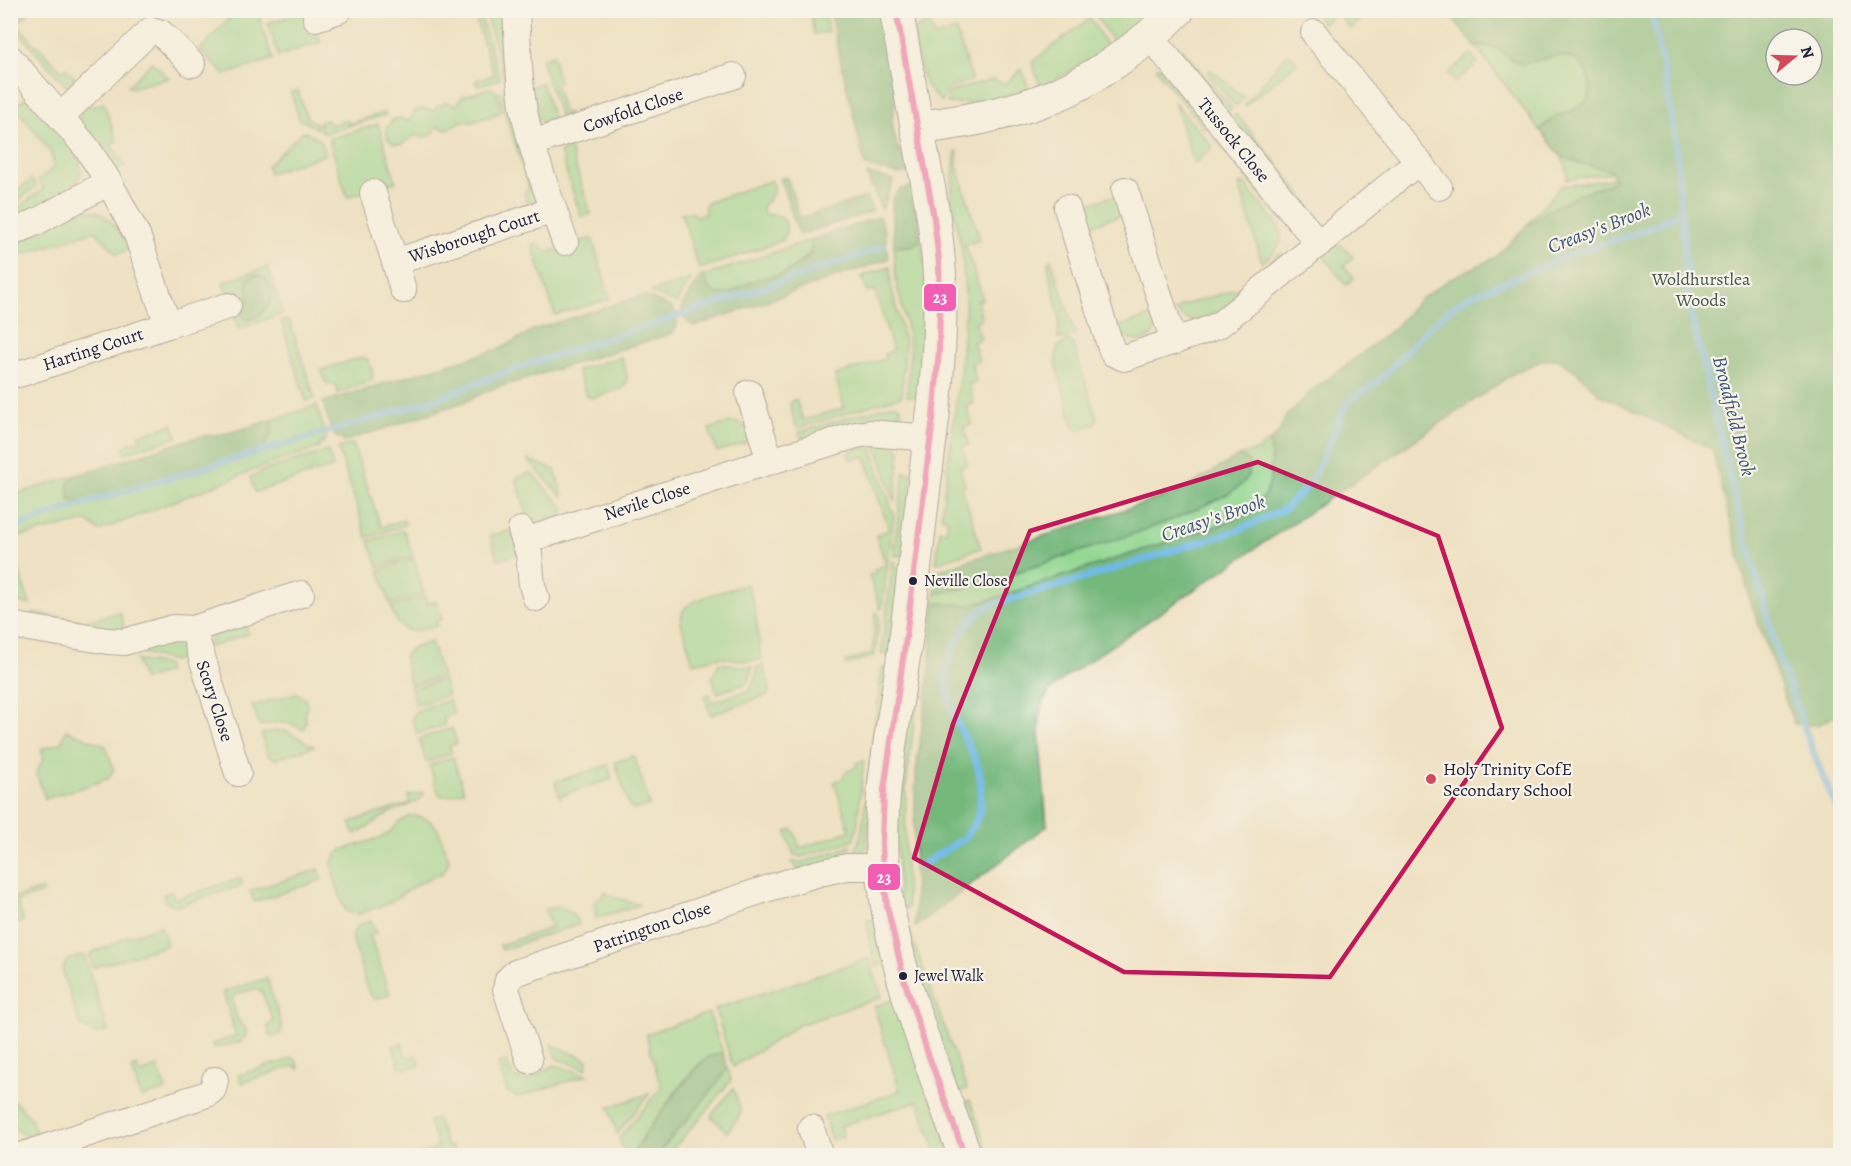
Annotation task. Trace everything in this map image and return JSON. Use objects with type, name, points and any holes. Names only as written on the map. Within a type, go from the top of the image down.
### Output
[{"type":"street","points":[[516,10],[522,97],[533,143],[565,242]]},
{"type":"street","points":[[897,10],[933,217],[940,303],[930,438],[902,662],[884,783],[883,867],[888,918],[897,953],[927,1050],[965,1155]]},
{"type":"street","points":[[917,128],[1000,114],[1048,99],[1106,67],[1150,36],[1178,10]]},
{"type":"street","points":[[61,116],[151,30],[160,33],[192,64]]},
{"type":"street","points":[[1314,33],[1439,188]]},
{"type":"street","name":"Tussock Close","points":[[1150,36],[1319,244]]},
{"type":"street","name":"Harting Court","points":[[12,63],[61,116],[94,157],[109,182],[136,235],[168,325]]},
{"type":"street","name":"Cowfold Close","points":[[533,143],[733,76]]},
{"type":"street","points":[[1067,208],[1113,353],[1124,358],[1219,325],[1418,162]]},
{"type":"street","points":[[10,234],[109,182]]},
{"type":"street","points":[[1125,190],[1174,342]]},
{"type":"street","name":"Wisborough Court","points":[[373,193],[395,262],[554,210]]},
{"type":"street","points":[[395,262],[403,290]]},
{"type":"street","name":"Harting Court","points":[[19,374],[228,306]]},
{"type":"street","points":[[749,393],[770,461]]},
{"type":"street","name":"Nevile Close","points":[[536,598],[532,585],[529,554],[523,536],[848,437],[870,433],[930,438]]},
{"type":"street","points":[[10,625],[116,642],[133,640],[173,628],[193,629],[301,594]]},
{"type":"street","name":"Scory Close","points":[[193,629],[238,773]]},
{"type":"street","name":"Patrington Close","points":[[529,1060],[506,989],[507,980],[515,973],[819,873],[847,867],[883,867]]},
{"type":"street","points":[[20,1155],[207,1094],[213,1089],[215,1080]]},
{"type":"street","points":[[811,1128],[820,1155]]},
{"type":"street","points":[[10,1143],[15,1155]]},
{"type":"highlighted area","points":[[1258,462],[1438,536],[1502,728],[1330,977],[1124,972],[914,858],[953,724],[1030,531]]},
{"type":"green space","points":[[29,10],[17,24],[33,42],[30,46],[11,21],[11,11]]},
{"type":"green space","points":[[236,11],[257,11],[273,59],[225,75],[200,50]]},
{"type":"green space","points":[[311,11],[321,42],[278,56],[268,23]]},
{"type":"green space","points":[[473,11],[479,11],[500,79],[477,86],[475,81],[494,75]]},
{"type":"green space","points":[[485,11],[506,11],[507,81],[503,74]]},
{"type":"green space","points":[[810,11],[824,11],[828,32],[814,34]]},
{"type":"green space","points":[[830,11],[885,11],[896,95],[892,120],[894,134],[897,146],[912,172],[898,174],[865,166]]},
{"type":"green space","points":[[1099,11],[1160,11],[1115,46],[1095,14]]},
{"type":"green space","points":[[1321,11],[1372,11],[1350,29],[1337,13],[1323,24],[1317,16]]},
{"type":"green space","name":"Woldhurstlea Woods","points":[[1446,11],[1840,11],[1840,713],[1818,725],[1794,724],[1750,600],[1712,449],[1599,394],[1576,371],[1557,359],[1541,361],[1516,372],[1067,676],[1049,691],[1040,710],[1039,733],[1047,826],[915,927],[916,771],[929,674],[934,603],[966,605],[983,602],[1229,522],[1243,515],[1254,507],[1267,490],[1271,469],[1270,441],[1279,432],[1286,416],[1315,388],[1394,328],[1419,300],[1453,277],[1496,257],[1525,227],[1549,210],[1578,195],[1615,181],[1611,170],[1582,164],[1561,156],[1540,130],[1556,117],[1584,103],[1588,98],[1589,81],[1579,62],[1562,56],[1523,65],[1510,59],[1498,49],[1474,45]]},
{"type":"green space","points":[[1090,18],[1109,49],[1041,88],[1032,62]]},
{"type":"green space","points":[[930,23],[935,37],[956,30],[972,80],[949,89],[942,102],[928,88],[920,70],[913,29]]},
{"type":"green space","points":[[36,44],[62,71],[65,68],[75,78],[67,87],[32,48]]},
{"type":"green space","points":[[1474,45],[1494,47],[1523,65],[1552,57],[1571,58],[1579,62],[1585,70],[1590,87],[1588,98],[1579,107],[1556,117],[1540,130]]},
{"type":"green space","points":[[1181,48],[1232,109],[1227,114],[1178,50]]},
{"type":"green space","points":[[1289,53],[1297,63],[1245,106],[1245,104]]},
{"type":"green space","points":[[1471,54],[1478,63],[1455,82],[1448,73]]},
{"type":"green space","points":[[553,55],[559,82],[555,84],[564,113],[569,112],[570,114],[560,117],[541,59]]},
{"type":"green space","points":[[152,62],[169,78],[131,88],[128,86]]},
{"type":"green space","points":[[1159,66],[1210,124],[1204,128],[1156,69]]},
{"type":"green space","points":[[1022,69],[1029,91],[965,104],[947,103],[947,95],[953,91],[993,79],[1004,84]]},
{"type":"green space","points":[[1211,70],[1244,97],[1238,105],[1234,105],[1208,73]]},
{"type":"green space","points":[[542,83],[555,124],[538,120],[529,87]]},
{"type":"green space","points":[[490,88],[494,89],[501,110],[499,113],[472,122],[461,121],[450,128],[445,129],[438,126],[431,135],[422,137],[414,135],[403,144],[394,144],[388,139],[386,129],[393,119],[401,118],[409,121],[416,110],[433,111],[446,103],[456,105],[462,97]]},
{"type":"green space","points":[[511,90],[538,193],[536,200],[528,206],[524,194],[528,189],[528,184],[498,92]]},
{"type":"green space","points":[[298,91],[307,118],[316,123],[318,129],[299,119],[291,92]]},
{"type":"green space","points":[[28,96],[74,151],[80,163],[81,173],[68,191],[24,218],[10,214],[44,188],[38,180],[54,167],[51,153],[15,106]]},
{"type":"green space","points":[[1174,102],[1213,147],[1194,164]]},
{"type":"green space","points":[[87,103],[92,107],[104,103],[117,141],[111,145],[125,166],[114,174],[80,121],[81,111]]},
{"type":"green space","points":[[385,112],[386,115],[325,133],[321,131],[319,122],[327,120],[330,125],[347,120],[348,124]]},
{"type":"green space","points":[[1236,114],[1309,204],[1302,207],[1231,119]]},
{"type":"green space","points":[[378,124],[396,182],[347,197],[329,139]]},
{"type":"green space","points":[[303,131],[321,140],[325,155],[269,173],[267,166]]},
{"type":"green space","points":[[1218,134],[1287,218],[1283,222],[1245,176],[1247,175],[1235,160],[1232,160],[1214,138]]},
{"type":"green space","points":[[570,149],[591,214],[581,217],[560,152]]},
{"type":"green space","points":[[958,151],[957,166],[980,240],[965,245],[983,299],[977,301],[982,319],[975,322],[981,339],[973,342],[979,361],[971,364],[976,382],[969,384],[974,403],[967,406],[972,424],[964,427],[969,445],[962,447],[968,464],[960,468],[965,485],[962,487],[981,548],[936,563],[940,530],[946,531],[948,519],[941,517],[965,315],[961,246],[951,197],[955,153]]},
{"type":"green space","points":[[1561,156],[1582,164],[1612,170],[1612,172],[1566,180],[1567,171]]},
{"type":"green space","points":[[867,174],[894,180],[882,209],[875,195]]},
{"type":"green space","points":[[787,177],[800,218],[867,197],[873,211],[799,235],[780,178]]},
{"type":"green space","points":[[1614,177],[1615,181],[1568,201],[1525,227],[1561,186]]},
{"type":"green space","points":[[32,179],[37,186],[11,206],[11,195]]},
{"type":"green space","points":[[772,180],[772,195],[762,206],[765,215],[777,215],[784,220],[786,230],[782,241],[699,269],[681,213],[691,212],[697,216],[706,213],[704,207],[709,202]]},
{"type":"green space","points":[[1243,183],[1279,226],[1281,233],[1281,243],[1262,263],[1239,184]]},
{"type":"green space","points":[[915,185],[921,240],[912,245],[894,247],[892,199],[899,190]]},
{"type":"green space","points":[[1116,195],[1122,215],[1083,228],[1077,208]]},
{"type":"green space","points":[[88,210],[108,218],[131,249],[117,254],[95,231],[11,258],[11,245],[78,211]]},
{"type":"green space","points":[[879,217],[885,232],[888,259],[695,326],[685,318],[682,305],[700,277],[704,276],[708,287],[714,292],[728,293],[760,278],[787,272],[810,254],[812,249],[810,240]]},
{"type":"green space","points":[[592,238],[610,299],[555,315],[532,245],[537,244],[549,252]]},
{"type":"green space","points":[[810,240],[812,247],[810,254],[780,275],[758,279],[727,294],[714,293],[707,285],[704,276]]},
{"type":"green space","points":[[921,240],[929,287],[922,397],[907,396],[910,351],[896,281],[894,247],[909,246]]},
{"type":"green space","points":[[1342,245],[1353,258],[1344,266],[1354,278],[1346,285],[1322,255],[1332,246]]},
{"type":"green space","points":[[1281,252],[1283,259],[1216,313],[1195,321],[1175,311],[1181,306],[1243,287]]},
{"type":"green space","points":[[1051,259],[1075,333],[1064,339],[1058,339],[1059,316],[1048,267]]},
{"type":"green space","points":[[268,267],[283,314],[238,329],[223,282]],"holes":[[[252,276],[264,277],[243,315]]]},
{"type":"green space","points":[[890,267],[891,285],[905,344],[902,396],[799,428],[795,424],[791,401],[796,399],[803,420],[844,408],[835,375],[885,359],[884,354],[893,351],[875,290],[867,292],[862,276]]},
{"type":"green space","points":[[259,275],[271,286],[271,300],[262,313],[247,320],[243,316],[243,308],[248,299],[247,279]]},
{"type":"green space","points":[[691,279],[676,303],[650,292]]},
{"type":"green space","points":[[645,296],[673,308],[677,321],[673,333],[489,390],[467,401],[343,442],[342,438],[337,438],[332,432],[323,402],[502,348],[533,330]]},
{"type":"green space","points":[[1154,315],[1153,333],[1142,340],[1127,338],[1116,327]]},
{"type":"green space","points":[[281,321],[290,322],[315,399],[306,401]]},
{"type":"green space","points":[[1070,341],[1073,343],[1097,418],[1095,424],[1077,430],[1074,428],[1056,365],[1057,347]]},
{"type":"green space","points":[[363,357],[372,368],[371,381],[338,393],[336,385],[326,383],[321,370]]},
{"type":"green space","points":[[621,357],[627,377],[626,385],[593,398],[586,396],[577,370]]},
{"type":"green space","points":[[894,404],[901,408],[900,422],[802,440],[799,432]]},
{"type":"green space","points":[[317,405],[326,438],[319,448],[270,464],[99,531],[87,521],[13,538],[11,534],[10,496],[77,475],[68,483],[88,502],[262,451],[272,432],[272,420]]},
{"type":"green space","points":[[272,420],[272,432],[262,451],[88,502],[70,501],[68,483],[77,475],[197,437],[228,433]]},
{"type":"green space","points":[[730,422],[745,426],[754,440],[717,452],[709,429]]},
{"type":"green space","points":[[173,424],[177,437],[125,453],[123,446],[141,440],[139,435]]},
{"type":"green space","points":[[1270,441],[1271,469],[1267,490],[1254,507],[1229,522],[983,602],[966,605],[934,603],[935,594],[962,589],[999,577],[1248,461],[1239,456],[1259,450]]},
{"type":"green space","points":[[879,442],[898,447],[900,451],[895,502],[877,447]]},
{"type":"green space","points":[[353,444],[381,527],[404,520],[405,525],[367,538],[338,448]]},
{"type":"green space","points":[[862,448],[872,448],[894,515],[882,609],[880,609],[869,575],[875,573],[874,569],[886,565],[876,535],[889,530],[865,456],[850,460],[848,453]]},
{"type":"green space","points":[[328,451],[333,467],[255,492],[250,477],[268,469]]},
{"type":"green space","points":[[1239,456],[1248,461],[1249,472],[1246,480],[1228,494],[1197,509],[1148,529],[1031,567],[935,594],[936,571],[1178,492]]},
{"type":"green space","points":[[527,459],[555,470],[563,496],[561,496]]},
{"type":"green space","points":[[904,472],[912,473],[902,556],[893,555]]},
{"type":"green space","points":[[531,473],[565,509],[560,518],[538,522],[527,514],[516,478]]},
{"type":"green space","points":[[588,527],[606,531],[543,551],[545,547]]},
{"type":"green space","points":[[404,530],[413,556],[378,567],[369,541]]},
{"type":"green space","points":[[511,530],[518,554],[498,560],[490,536]]},
{"type":"green space","points":[[11,545],[30,605],[11,601]]},
{"type":"green space","points":[[414,558],[424,594],[390,604],[379,570]]},
{"type":"green space","points":[[893,561],[896,562],[896,568],[900,569],[888,655],[881,654]]},
{"type":"green space","points":[[747,584],[755,609],[761,660],[745,661],[720,657],[693,663],[681,623],[684,609],[704,597]]},
{"type":"green space","points":[[425,597],[427,604],[436,601],[442,619],[436,621],[438,625],[415,631],[403,628],[391,607]]},
{"type":"green space","points":[[120,612],[123,630],[117,634],[32,620],[32,613],[87,621]]},
{"type":"green space","points":[[876,612],[880,616],[875,656],[846,665],[845,662],[872,653]]},
{"type":"green space","points":[[240,624],[246,626],[248,634],[211,647],[208,645],[210,636]]},
{"type":"green space","points":[[171,638],[189,648],[192,655],[173,661],[143,653],[140,645]]},
{"type":"green space","points":[[431,642],[442,676],[411,686],[404,658],[410,649]]},
{"type":"green space","points":[[136,660],[166,665],[168,672],[143,680]]},
{"type":"green space","points":[[719,663],[752,667],[749,680],[745,684],[717,693],[712,677]]},
{"type":"green space","points":[[763,666],[770,687],[768,695],[711,715],[704,696],[710,694],[713,702],[749,690],[755,679],[757,667]]},
{"type":"green space","points":[[882,668],[890,669],[866,849],[852,859],[861,835]]},
{"type":"green space","points":[[911,668],[921,670],[906,786],[905,863],[908,908],[899,910],[896,804]]},
{"type":"green space","points":[[443,679],[448,695],[416,705],[411,689]]},
{"type":"green space","points":[[297,693],[305,699],[308,708],[305,710],[306,723],[303,730],[282,723],[260,726],[252,706]]},
{"type":"green space","points":[[449,700],[454,714],[443,718],[445,725],[417,734],[412,719],[415,711]]},
{"type":"green space","points":[[452,728],[457,743],[450,746],[452,753],[426,762],[419,739]]},
{"type":"green space","points":[[66,730],[106,746],[114,770],[108,779],[45,799],[36,772],[44,759],[41,749],[61,743]]},
{"type":"green space","points":[[278,730],[286,731],[314,746],[276,759],[268,756],[261,734]]},
{"type":"green space","points":[[634,756],[650,805],[634,810],[629,806],[615,762]]},
{"type":"green space","points":[[453,757],[464,791],[441,796],[429,765]]},
{"type":"green space","points":[[864,761],[854,839],[802,857],[794,855],[786,832],[793,829],[800,848],[850,831],[834,782],[842,779],[847,771],[857,767],[856,763]]},
{"type":"green space","points":[[608,765],[612,779],[562,795],[560,798],[555,782]]},
{"type":"green space","points":[[423,792],[422,797],[414,803],[388,814],[354,834],[350,822],[410,803],[408,796]]},
{"type":"green space","points":[[409,816],[419,816],[430,821],[438,829],[449,859],[447,867],[441,874],[419,883],[389,903],[359,914],[349,912],[344,908],[333,873],[332,863],[336,855],[342,850],[382,837]]},
{"type":"green space","points":[[851,846],[845,860],[798,870],[791,862],[803,862]]},
{"type":"green space","points":[[319,869],[322,880],[254,902],[250,891]]},
{"type":"green space","points":[[241,878],[243,881],[240,886],[178,906],[166,902],[163,895],[172,891],[175,899]]},
{"type":"green space","points":[[42,889],[43,893],[17,901],[24,921],[12,925],[11,899]]},
{"type":"green space","points":[[606,891],[608,895],[640,905],[596,918],[594,903]]},
{"type":"green space","points":[[558,907],[571,912],[579,924],[502,950],[500,945],[551,928],[545,909]]},
{"type":"green space","points":[[875,919],[890,962],[876,966],[867,921]]},
{"type":"green space","points":[[371,920],[376,933],[370,935],[390,995],[376,999],[368,992],[352,937],[356,927]]},
{"type":"green space","points":[[161,926],[167,945],[93,968],[89,955],[93,952],[123,938]]},
{"type":"green space","points":[[908,928],[967,1089],[957,1093],[915,967]]},
{"type":"green space","points":[[84,955],[108,1030],[96,1034],[80,1026],[62,970],[67,960]]},
{"type":"green space","points":[[869,958],[882,997],[799,1025],[733,1067],[715,1009]]},
{"type":"green space","points":[[267,978],[282,1027],[280,1034],[273,1037],[269,1035],[268,1026],[273,1021],[262,992],[254,989],[235,995],[232,999],[238,1020],[246,1029],[246,1036],[240,1042],[214,1048],[212,1044],[236,1036],[223,992]]},
{"type":"green space","points":[[897,998],[952,1155],[937,1155],[918,1101],[840,1126],[843,1136],[831,1140],[824,1116],[900,1091],[874,1007]]},
{"type":"green space","points":[[709,1013],[723,1053],[709,1057],[691,1073],[632,1155],[625,1155],[619,1138],[661,1088],[646,1034]]},
{"type":"green space","points":[[402,1043],[405,1054],[409,1057],[417,1055],[420,1065],[408,1069],[399,1066],[393,1046]]},
{"type":"green space","points":[[551,1044],[588,1060],[586,1069],[557,1059]]},
{"type":"green space","points":[[723,1053],[727,1067],[724,1073],[656,1155],[632,1155],[646,1132],[695,1069],[708,1057]]},
{"type":"green space","points":[[293,1058],[299,1069],[294,1066],[241,1083],[239,1075]]},
{"type":"green space","points":[[506,1061],[511,1071],[521,1080],[527,1080],[555,1065],[587,1075],[518,1097],[507,1092],[498,1065]]},
{"type":"green space","points":[[137,1066],[140,1073],[158,1067],[166,1090],[141,1098],[132,1068]]},
{"type":"green space","points":[[727,1067],[731,1080],[705,1113],[667,1155],[656,1156],[712,1090]]},
{"type":"green space","points":[[733,1088],[740,1112],[737,1120],[727,1132],[711,1116]]},
{"type":"green space","points":[[650,1093],[617,1134],[609,1107]]},
{"type":"green space","points":[[970,1100],[989,1155],[979,1155],[960,1104]]},
{"type":"green space","points":[[14,1101],[31,1118],[37,1137],[17,1131],[12,1122]]},
{"type":"green space","points":[[437,1118],[447,1147],[451,1146],[455,1155],[420,1155],[438,1148],[429,1121]]},
{"type":"waterway","name":"Broadfield Brook","points":[[1651,10],[1677,155],[1688,302],[1735,498],[1778,655],[1840,817]]},
{"type":"waterway","name":"Creasy's Brook","points":[[920,866],[963,839],[975,824],[980,810],[979,770],[953,714],[945,674],[953,648],[965,627],[980,611],[996,603],[1239,530],[1284,509],[1307,487],[1347,403],[1377,382],[1431,325],[1455,305],[1468,297],[1580,251],[1644,231],[1681,212]]},
{"type":"waterway","points":[[11,528],[88,502],[441,398],[526,365],[883,247]]},
{"type":"transit line","name":"23","points":[[896,10],[934,218],[939,262],[940,305],[939,351],[933,418],[906,638],[884,790],[883,869],[887,906],[904,979],[965,1156]]},
{"type":"place","name":"Neville Close","points":[[913,581]]},
{"type":"place","name":"Holy Trinity CofE Secondary School","points":[[1431,779]]},
{"type":"place","name":"Jewel Walk","points":[[903,976]]}]
